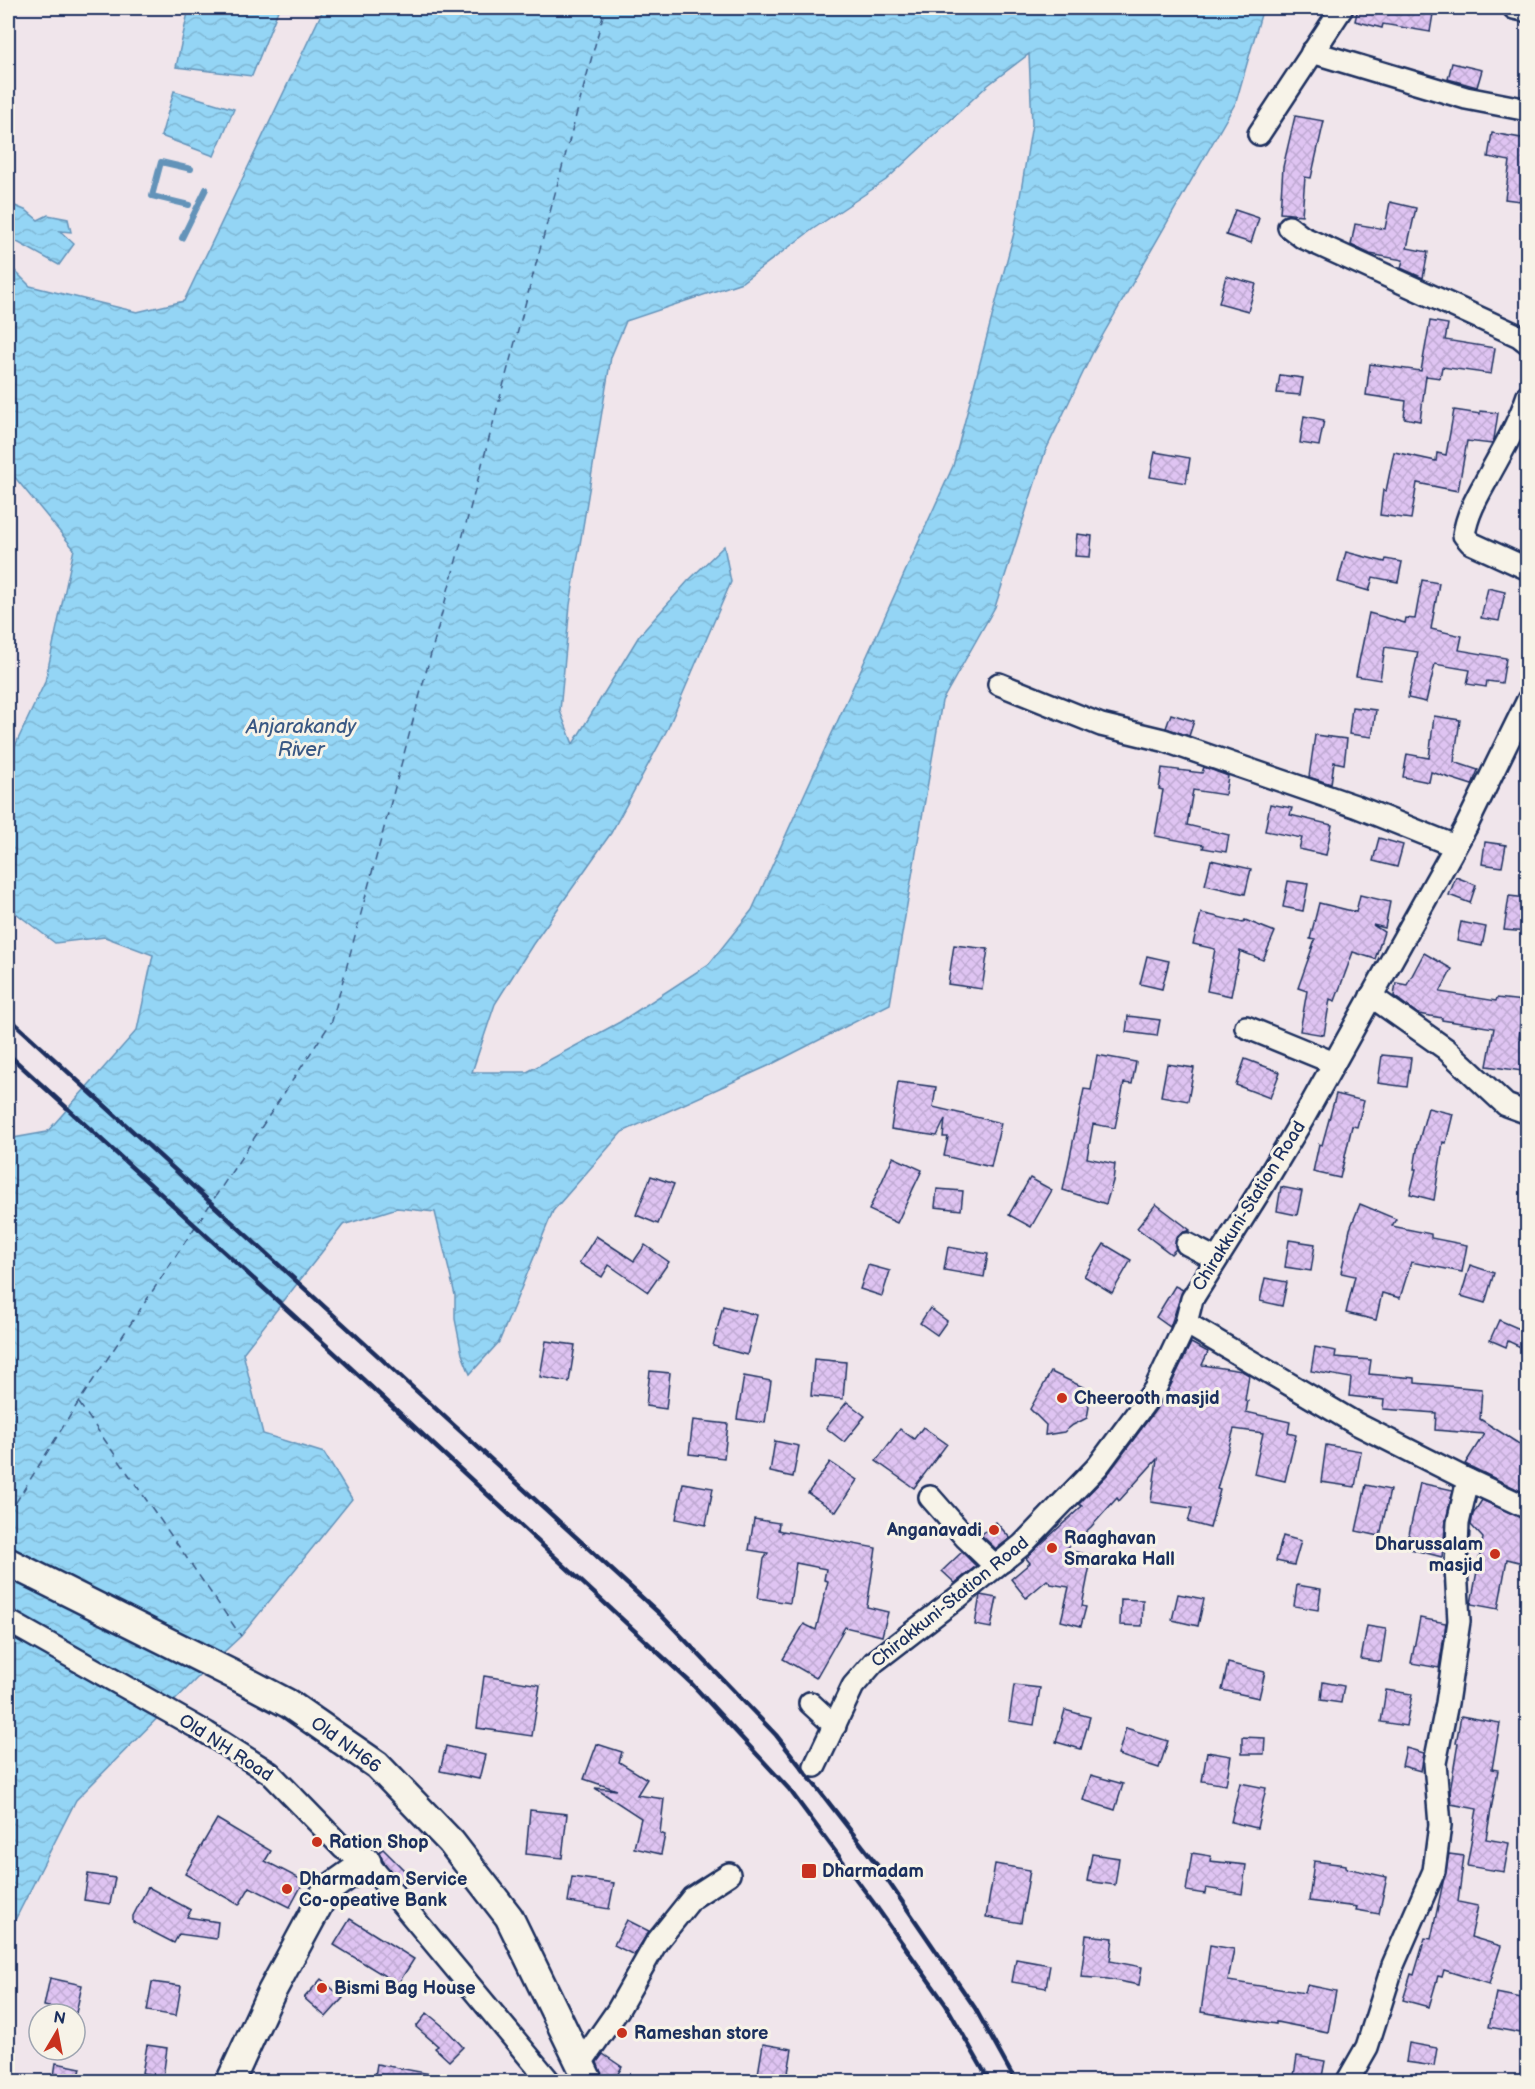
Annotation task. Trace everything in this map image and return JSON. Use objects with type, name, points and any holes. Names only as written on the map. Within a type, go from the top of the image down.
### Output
[{"type":"main road","name":"Old NH66","points":[[8,1562],[234,1674],[289,1704],[377,1765],[451,1842],[509,1917],[585,2072]]},
{"type":"main road","points":[[230,2082],[271,1993],[326,1891],[367,1862]]},
{"type":"street","points":[[1258,134],[1342,8]]},
{"type":"street","points":[[1514,8],[1527,11]]},
{"type":"street","points":[[1312,52],[1466,98],[1527,110]]},
{"type":"street","points":[[1289,227],[1302,237],[1519,336],[1527,343]]},
{"type":"street","points":[[1527,395],[1521,416],[1466,522],[1464,535],[1471,543],[1527,569]]},
{"type":"street","points":[[999,684],[1101,725],[1163,740],[1355,806],[1455,846]]},
{"type":"street","name":"Chirakkuni-Station Road","points":[[815,1766],[853,1686],[874,1662],[1023,1545],[1098,1466],[1155,1389],[1186,1323],[1192,1299],[1262,1188],[1334,1063],[1371,996],[1387,954],[1455,846],[1527,700]]},
{"type":"street","points":[[1371,996],[1446,1049],[1506,1105],[1527,1113]]},
{"type":"street","points":[[1246,1027],[1334,1063]]},
{"type":"street","points":[[1187,1244],[1216,1259]]},
{"type":"street","points":[[1186,1323],[1356,1423],[1527,1508]]},
{"type":"street","points":[[1347,2082],[1367,2047],[1393,1965],[1434,1871],[1440,1825],[1435,1763],[1447,1703],[1459,1621],[1456,1568],[1458,1523],[1468,1480]]},
{"type":"street","points":[[930,1497],[966,1538],[992,1563],[1003,1561]]},
{"type":"street","name":"Old NH Road","points":[[8,1621],[207,1733],[270,1773],[343,1848],[367,1862],[550,2082]]},
{"type":"street","points":[[810,1703],[835,1726]]},
{"type":"street","points":[[585,2072],[656,1943],[692,1898],[729,1874]]},
{"type":"water","points":[[189,8],[279,8],[252,76],[176,67]]},
{"type":"water","name":"Anjarakandy River","points":[[324,8],[1261,8],[1262,11],[1236,102],[1092,354],[1045,452],[995,607],[942,701],[890,1004],[768,1066],[622,1132],[553,1211],[499,1342],[470,1374],[462,1354],[455,1319],[455,1295],[435,1212],[397,1208],[343,1225],[243,1353],[263,1434],[324,1453],[352,1499],[241,1636],[76,1800],[8,1934],[8,1139],[47,1132],[137,1030],[153,955],[105,937],[55,943],[8,907],[8,750],[14,748],[45,682],[74,549],[8,469],[8,264],[30,286],[137,312],[184,301]],"holes":[[[1029,54],[1032,124],[1014,233],[953,466],[752,910],[709,964],[620,1022],[527,1072],[472,1072],[495,1004],[533,944],[611,833],[668,728],[731,582],[724,546],[688,581],[639,636],[573,744],[560,711],[570,605],[611,357],[626,321],[742,282],[813,229],[886,180],[988,85]]]},
{"type":"water","points":[[174,91],[234,109],[214,156],[161,136]]},
{"type":"water","points":[[8,203],[27,211],[38,220],[48,215],[68,219],[71,232],[60,231],[74,244],[59,265],[8,237]]},
{"type":"building","points":[[1358,8],[1434,8],[1430,32],[1383,24],[1382,28],[1355,21]]},
{"type":"building","points":[[1452,63],[1482,70],[1477,87],[1448,79]]},
{"type":"building","points":[[1295,116],[1324,121],[1311,178],[1305,177],[1302,215],[1280,213],[1283,167]]},
{"type":"building","points":[[1492,133],[1527,139],[1527,164],[1520,201],[1505,199],[1510,161],[1488,157]]},
{"type":"building","points":[[1390,202],[1416,208],[1407,248],[1428,252],[1423,278],[1401,268],[1403,260],[1370,254],[1351,245],[1355,224],[1385,229]]},
{"type":"building","points":[[1235,210],[1259,218],[1251,243],[1226,235]]},
{"type":"building","points":[[1226,276],[1256,284],[1248,311],[1219,303]]},
{"type":"building","points":[[1430,321],[1448,324],[1445,340],[1495,348],[1491,374],[1442,367],[1440,378],[1426,376],[1420,421],[1404,418],[1406,401],[1366,395],[1370,364],[1421,371]]},
{"type":"building","points":[[1280,375],[1303,378],[1300,395],[1277,393]]},
{"type":"building","points":[[1454,410],[1480,414],[1480,411],[1498,413],[1492,444],[1467,441],[1458,491],[1417,483],[1411,519],[1380,515],[1383,490],[1386,491],[1394,452],[1436,461],[1437,453],[1446,455]]},
{"type":"building","points":[[1304,416],[1324,420],[1319,446],[1300,443]]},
{"type":"building","points":[[1155,452],[1190,458],[1186,483],[1150,477]]},
{"type":"building","points":[[1077,534],[1092,536],[1090,557],[1075,556]]},
{"type":"building","points":[[1346,552],[1385,562],[1386,559],[1402,562],[1398,582],[1373,577],[1369,591],[1338,582]]},
{"type":"building","points":[[1422,580],[1439,583],[1431,629],[1462,636],[1459,650],[1506,658],[1502,683],[1487,681],[1486,687],[1467,684],[1470,670],[1435,664],[1426,702],[1408,698],[1418,652],[1385,647],[1380,680],[1356,676],[1369,613],[1405,623],[1406,618],[1415,619]]},
{"type":"building","points":[[1488,588],[1505,592],[1499,621],[1481,618]]},
{"type":"building","points":[[1352,707],[1376,710],[1372,737],[1349,734]]},
{"type":"building","points":[[1171,714],[1194,721],[1189,736],[1166,728]]},
{"type":"building","points":[[1434,716],[1460,720],[1454,762],[1478,770],[1472,785],[1431,772],[1429,782],[1403,777],[1407,754],[1429,758]]},
{"type":"building","points":[[1315,735],[1347,739],[1344,764],[1334,762],[1331,784],[1309,777]]},
{"type":"building","points":[[1204,767],[1228,776],[1225,795],[1193,790],[1187,825],[1229,835],[1226,852],[1203,848],[1204,845],[1155,836],[1163,790],[1159,789],[1162,768],[1202,773]]},
{"type":"building","points":[[1270,804],[1292,808],[1290,815],[1332,825],[1326,855],[1299,849],[1302,838],[1265,831]]},
{"type":"building","points":[[1379,838],[1403,845],[1397,867],[1373,861]]},
{"type":"building","points":[[1485,842],[1506,845],[1502,867],[1482,864]]},
{"type":"building","points":[[1211,860],[1251,869],[1245,894],[1205,885]]},
{"type":"building","points":[[1456,877],[1476,885],[1470,903],[1449,895]]},
{"type":"building","points":[[1288,881],[1308,884],[1303,911],[1283,907]]},
{"type":"building","points":[[1360,895],[1390,902],[1385,928],[1373,925],[1384,932],[1375,959],[1353,952],[1335,1001],[1330,999],[1324,1035],[1300,1031],[1307,991],[1298,988],[1315,940],[1310,939],[1319,903],[1356,912]]},
{"type":"building","points":[[1509,896],[1527,898],[1527,932],[1504,930]]},
{"type":"building","points":[[1201,913],[1243,923],[1245,920],[1275,932],[1263,960],[1240,951],[1231,996],[1207,991],[1215,949],[1193,944]]},
{"type":"building","points":[[1461,922],[1486,927],[1482,946],[1457,941]]},
{"type":"building","points":[[954,945],[988,949],[982,989],[948,984]]},
{"type":"building","points":[[1424,953],[1452,969],[1440,992],[1496,1001],[1497,998],[1523,1001],[1519,1039],[1526,1040],[1522,1071],[1487,1066],[1494,1028],[1418,1014],[1394,996],[1396,983],[1407,985]]},
{"type":"building","points":[[1147,956],[1169,961],[1162,989],[1140,984]]},
{"type":"building","points":[[1128,1016],[1160,1020],[1157,1036],[1126,1032]]},
{"type":"building","points":[[1097,1055],[1136,1062],[1132,1084],[1124,1083],[1115,1128],[1093,1124],[1087,1158],[1115,1164],[1106,1204],[1063,1190],[1084,1089],[1091,1090]]},
{"type":"building","points":[[1382,1055],[1411,1058],[1407,1087],[1378,1083]]},
{"type":"building","points":[[1245,1059],[1280,1072],[1270,1098],[1236,1085]]},
{"type":"building","points":[[1167,1064],[1194,1068],[1188,1101],[1161,1096]]},
{"type":"building","points":[[898,1082],[936,1087],[933,1107],[1001,1123],[991,1167],[944,1156],[948,1137],[943,1137],[945,1119],[937,1136],[891,1129]]},
{"type":"building","points":[[1336,1094],[1364,1101],[1357,1127],[1352,1126],[1340,1178],[1313,1172],[1319,1144],[1322,1145]]},
{"type":"building","points":[[1428,1108],[1453,1114],[1446,1143],[1443,1142],[1434,1200],[1410,1194],[1416,1169],[1414,1169],[1418,1144]]},
{"type":"building","points":[[893,1157],[922,1170],[897,1223],[869,1210]]},
{"type":"building","points":[[651,1176],[674,1184],[658,1224],[636,1215]]},
{"type":"building","points":[[1030,1178],[1052,1190],[1031,1227],[1009,1215]]},
{"type":"building","points":[[1281,1187],[1302,1191],[1297,1215],[1277,1211]]},
{"type":"building","points":[[937,1189],[963,1191],[961,1210],[935,1207]]},
{"type":"building","points":[[1156,1204],[1190,1230],[1181,1233],[1176,1238],[1176,1249],[1171,1254],[1137,1228]]},
{"type":"building","points":[[1360,1204],[1396,1219],[1392,1226],[1431,1234],[1431,1238],[1467,1245],[1462,1272],[1411,1262],[1400,1298],[1382,1293],[1376,1320],[1346,1313],[1355,1276],[1341,1273],[1350,1229]]},
{"type":"building","points":[[596,1236],[634,1261],[645,1245],[669,1262],[648,1292],[609,1265],[602,1277],[579,1263]]},
{"type":"building","points":[[1289,1240],[1315,1244],[1311,1271],[1285,1267]]},
{"type":"building","points":[[1104,1244],[1131,1260],[1112,1293],[1084,1276]]},
{"type":"building","points":[[948,1247],[988,1254],[984,1277],[944,1270]]},
{"type":"building","points":[[868,1265],[890,1271],[882,1296],[860,1289]]},
{"type":"building","points":[[1470,1265],[1494,1273],[1485,1303],[1461,1296]]},
{"type":"building","points":[[1265,1278],[1287,1282],[1282,1306],[1260,1301]]},
{"type":"building","points":[[1175,1286],[1183,1290],[1170,1327],[1156,1317]]},
{"type":"building","points":[[723,1306],[757,1315],[747,1355],[713,1346]]},
{"type":"building","points":[[930,1308],[947,1321],[937,1335],[920,1323]]},
{"type":"building","points":[[1499,1320],[1527,1332],[1527,1350],[1508,1341],[1506,1347],[1490,1340]]},
{"type":"building","points":[[546,1341],[575,1345],[569,1382],[540,1377]]},
{"type":"building","points":[[1191,1343],[1208,1352],[1202,1365],[1242,1371],[1249,1375],[1245,1400],[1248,1401],[1246,1412],[1290,1422],[1288,1433],[1296,1435],[1285,1481],[1254,1474],[1263,1433],[1234,1429],[1217,1489],[1220,1490],[1210,1528],[1188,1522],[1192,1508],[1151,1502],[1157,1459],[1119,1501],[1117,1498],[1091,1527],[1065,1550],[1092,1555],[1082,1606],[1086,1607],[1081,1626],[1061,1621],[1069,1587],[1051,1584],[1047,1580],[1026,1598],[1011,1579],[1030,1563],[1026,1558],[1082,1506],[1079,1504],[1108,1474],[1165,1397]]},
{"type":"building","points":[[1315,1347],[1336,1351],[1335,1357],[1371,1360],[1369,1374],[1415,1378],[1415,1383],[1482,1389],[1480,1419],[1527,1449],[1527,1494],[1465,1464],[1484,1434],[1435,1430],[1436,1413],[1383,1409],[1384,1400],[1349,1396],[1351,1378],[1311,1371]]},
{"type":"building","points":[[814,1359],[846,1362],[843,1399],[811,1396]]},
{"type":"building","points":[[650,1371],[670,1373],[666,1409],[646,1406]]},
{"type":"building","name":"Cheerooth masjid","points":[[1051,1372],[1085,1388],[1089,1407],[1087,1418],[1064,1432],[1045,1435],[1046,1425],[1030,1409]]},
{"type":"building","points":[[744,1376],[771,1381],[765,1423],[737,1419]]},
{"type":"building","points":[[847,1402],[865,1416],[844,1442],[826,1428]]},
{"type":"building","points":[[693,1420],[728,1424],[724,1458],[689,1454]]},
{"type":"building","points":[[923,1427],[947,1444],[914,1488],[876,1461],[900,1429],[914,1439]]},
{"type":"building","points":[[775,1441],[799,1446],[793,1477],[770,1472]]},
{"type":"building","points":[[1326,1445],[1361,1451],[1355,1487],[1321,1482]]},
{"type":"building","points":[[830,1462],[857,1480],[836,1512],[808,1493]]},
{"type":"building","points":[[683,1483],[713,1488],[706,1525],[676,1519]]},
{"type":"building","points":[[1420,1483],[1453,1490],[1446,1520],[1442,1557],[1406,1548]]},
{"type":"building","points":[[1366,1485],[1390,1490],[1380,1536],[1356,1531]]},
{"type":"building","name":"Dharussalam masjid","points":[[1482,1500],[1527,1520],[1527,1564],[1507,1559],[1498,1609],[1471,1604],[1483,1538],[1471,1525],[1473,1514]]},
{"type":"building","points":[[754,1519],[779,1523],[778,1530],[782,1532],[876,1548],[867,1607],[888,1612],[882,1636],[845,1627],[816,1678],[783,1659],[804,1624],[816,1630],[828,1581],[824,1580],[826,1569],[796,1563],[790,1603],[758,1598],[764,1559],[768,1553],[749,1550]]},
{"type":"building","name":"Anganavadi","points":[[996,1522],[1010,1538],[996,1549],[981,1535]]},
{"type":"building","points":[[1283,1536],[1301,1541],[1294,1565],[1276,1561]]},
{"type":"building","points":[[962,1552],[976,1566],[955,1583],[942,1571]]},
{"type":"building","points":[[1297,1585],[1321,1589],[1318,1610],[1294,1606]]},
{"type":"building","points":[[1178,1594],[1204,1599],[1198,1626],[1172,1620]]},
{"type":"building","points":[[980,1595],[997,1598],[991,1628],[975,1625]]},
{"type":"building","points":[[1121,1599],[1143,1600],[1142,1626],[1120,1625]]},
{"type":"building","points":[[1420,1618],[1446,1623],[1439,1668],[1411,1663]]},
{"type":"building","points":[[1367,1626],[1386,1629],[1381,1662],[1361,1659]]},
{"type":"building","points":[[1228,1663],[1265,1672],[1259,1698],[1222,1690]]},
{"type":"building","points":[[484,1676],[540,1685],[532,1736],[477,1728]]},
{"type":"building","points":[[1323,1682],[1344,1686],[1341,1703],[1321,1700]]},
{"type":"building","points":[[1014,1685],[1040,1688],[1034,1725],[1009,1721]]},
{"type":"building","points":[[1386,1690],[1412,1694],[1406,1726],[1381,1722]]},
{"type":"building","points":[[1065,1710],[1090,1717],[1081,1749],[1056,1742]]},
{"type":"building","points":[[1461,1716],[1500,1723],[1492,1769],[1498,1770],[1486,1839],[1509,1843],[1504,1872],[1467,1866],[1477,1809],[1451,1804],[1450,1791]]},
{"type":"building","points":[[1126,1728],[1168,1741],[1159,1768],[1118,1755]]},
{"type":"building","points":[[1242,1737],[1265,1738],[1264,1754],[1242,1754]]},
{"type":"building","points":[[597,1744],[622,1752],[619,1762],[647,1779],[637,1795],[664,1799],[660,1833],[665,1835],[661,1854],[634,1848],[641,1818],[595,1788],[617,1790],[584,1779]]},
{"type":"building","points":[[446,1746],[485,1755],[479,1779],[440,1771]]},
{"type":"building","points":[[1406,1748],[1424,1753],[1421,1771],[1402,1766]]},
{"type":"building","points":[[1207,1752],[1231,1756],[1226,1785],[1202,1781]]},
{"type":"building","points":[[1091,1775],[1123,1784],[1115,1810],[1083,1800]]},
{"type":"building","points":[[1240,1783],[1266,1788],[1257,1828],[1231,1822]]},
{"type":"building","points":[[530,1810],[567,1814],[562,1858],[526,1854]]},
{"type":"building","points":[[217,1819],[271,1851],[265,1861],[304,1881],[290,1907],[250,1887],[239,1905],[185,1874]]},
{"type":"building","points":[[383,1849],[413,1879],[403,1886],[383,1861],[379,1852]]},
{"type":"building","points":[[1192,1853],[1211,1856],[1210,1861],[1246,1865],[1242,1894],[1206,1888],[1205,1894],[1186,1891]]},
{"type":"building","points":[[1092,1854],[1119,1858],[1115,1885],[1087,1881]]},
{"type":"building","points":[[1449,1854],[1464,1856],[1458,1902],[1478,1906],[1471,1937],[1501,1946],[1489,1984],[1444,1970],[1442,1977],[1438,1976],[1429,2007],[1403,2000],[1411,1974],[1414,1975],[1425,1938],[1431,1939]]},
{"type":"building","points":[[1314,1861],[1346,1865],[1346,1868],[1387,1877],[1379,1914],[1356,1910],[1357,1907],[1309,1901]]},
{"type":"building","points":[[995,1864],[1030,1870],[1021,1923],[986,1917]]},
{"type":"building","points":[[88,1874],[115,1878],[110,1904],[84,1900]]},
{"type":"building","points":[[572,1877],[614,1883],[609,1909],[568,1902]]},
{"type":"building","points":[[148,1887],[191,1910],[187,1917],[218,1922],[216,1939],[179,1934],[174,1943],[133,1922],[133,1916]]},
{"type":"building","points":[[350,1919],[414,1959],[398,1984],[334,1945]]},
{"type":"building","points":[[627,1920],[649,1931],[634,1955],[614,1945]]},
{"type":"building","points":[[1086,1935],[1113,1938],[1110,1961],[1142,1967],[1139,1985],[1081,1977]]},
{"type":"building","points":[[1210,1945],[1234,1949],[1228,1981],[1305,1993],[1307,1985],[1336,1991],[1328,2032],[1201,2012]]},
{"type":"building","points":[[1016,1959],[1050,1965],[1046,1988],[1012,1982]]},
{"type":"building","points":[[50,1978],[82,1985],[78,2002],[45,2002]]},
{"type":"building","name":"Bismi Bag House","points":[[321,1979],[343,1998],[326,2017],[304,1998]]},
{"type":"building","points":[[152,1982],[181,1986],[176,2016],[147,2011]]},
{"type":"building","points":[[1496,1993],[1527,1999],[1521,2033],[1489,2027]]},
{"type":"building","points":[[427,2013],[463,2047],[449,2061],[435,2048],[438,2046],[416,2027]]},
{"type":"building","points":[[1409,2043],[1437,2048],[1434,2066],[1406,2062]]},
{"type":"building","points":[[763,2044],[792,2049],[787,2079],[758,2074]]},
{"type":"building","points":[[147,2045],[167,2048],[163,2077],[142,2073]]},
{"type":"building","points":[[603,2054],[622,2067],[613,2082],[604,2082],[597,2062]]},
{"type":"building","points":[[1297,2056],[1325,2061],[1321,2082],[1293,2082]]},
{"type":"building","points":[[56,2063],[81,2068],[78,2082],[53,2082]]},
{"type":"building","points":[[377,2064],[431,2074],[430,2082],[374,2082]]},
{"type":"waterway","points":[[189,205],[152,196],[161,162],[191,169]]},
{"type":"waterway","points":[[182,238],[206,189]]},
{"type":"ferry route","points":[[8,1515],[78,1403],[332,1021],[605,8]]},
{"type":"ferry route","points":[[79,1403],[241,1636]]},
{"type":"railway","points":[[8,1017],[660,1614],[776,1735],[875,1862],[975,2008],[1016,2082]]},
{"type":"railway","points":[[8,1054],[691,1683],[789,1789],[946,2005],[990,2082]]},
{"type":"place","name":"Cheerooth masjid","points":[[1062,1398]]},
{"type":"place","name":"Anganavadi","points":[[994,1530]]},
{"type":"place","name":"Raaghavan Smaraka Hall","points":[[1052,1548]]},
{"type":"place","name":"Dharussalam masjid","points":[[1495,1554]]},
{"type":"place","name":"Ration Shop","points":[[317,1842]]},
{"type":"place","name":"Dharmadam","points":[[809,1871]]},
{"type":"place","name":"Dharmadam Service Co-opeative Bank","points":[[287,1889]]},
{"type":"place","name":"Bismi Bag House","points":[[322,1988]]},
{"type":"place","name":"Rameshan store","points":[[622,2033]]}]
